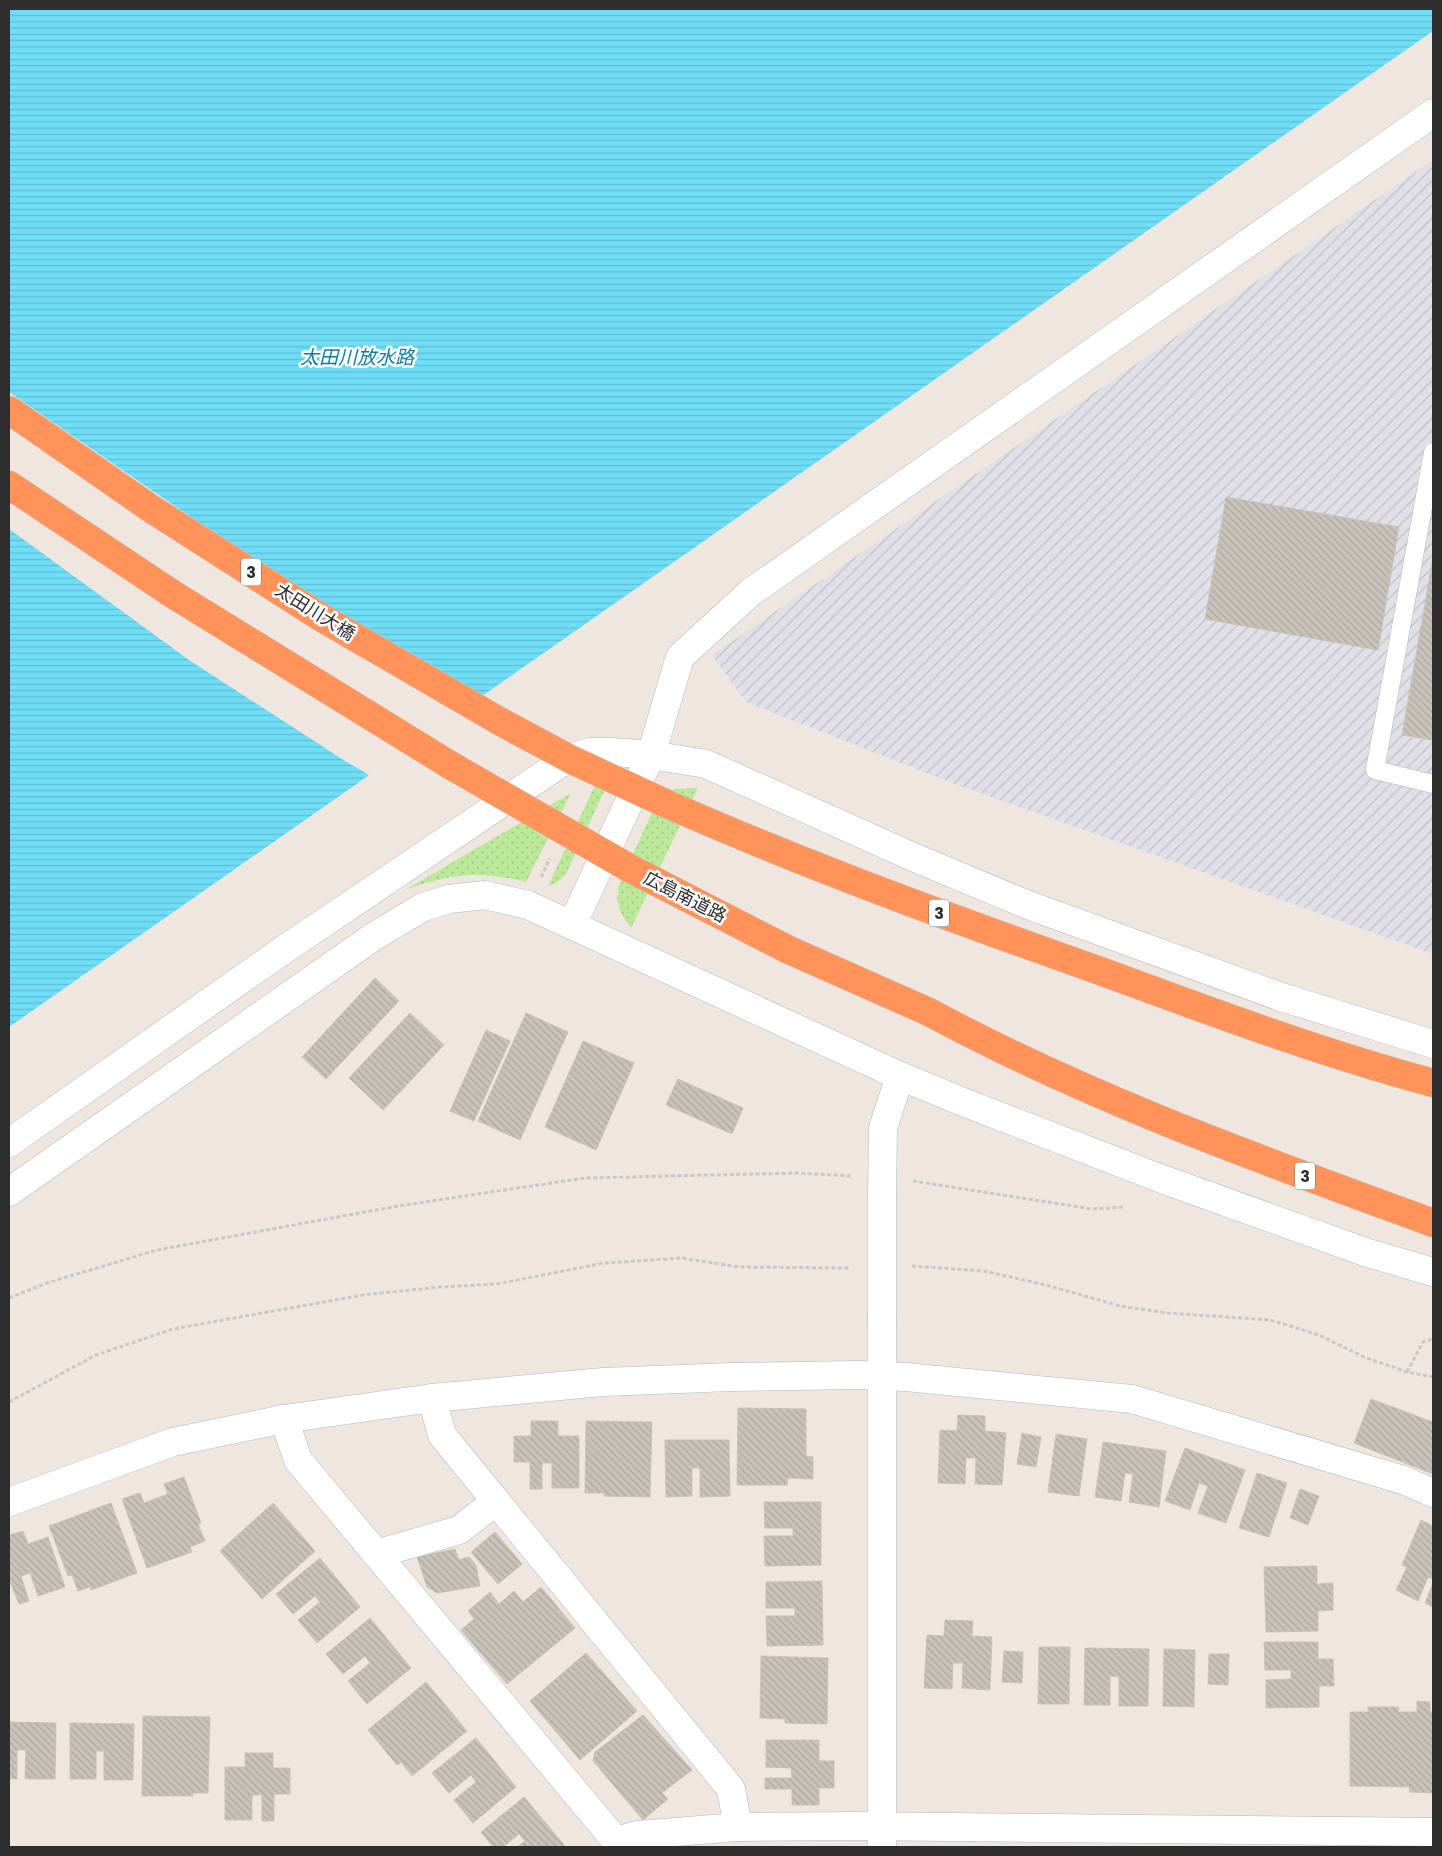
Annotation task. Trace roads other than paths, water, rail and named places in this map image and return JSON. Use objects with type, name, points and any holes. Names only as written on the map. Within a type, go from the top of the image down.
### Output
[{"type":"highway","name":"太田川大橋","points":[[9,410],[150,508],[322,618],[502,722],[572,760],[752,841],[860,884],[1223,1015],[1397,1073],[1433,1083]]},
{"type":"highway","name":"広島南道路","points":[[9,485],[198,611],[450,765],[631,869],[789,950],[929,1012],[985,1042],[1177,1128],[1433,1223]]},
{"type":"street","points":[[572,925],[651,755],[680,656],[751,592],[1433,113]]},
{"type":"street","points":[[9,1142],[279,953],[567,759],[590,752],[651,755],[706,764],[1028,905],[1281,997],[1433,1044]]},
{"type":"street","points":[[9,1192],[373,937],[423,907],[449,899],[485,895],[528,905],[900,1076],[1162,1179],[1368,1253],[1433,1272]]},
{"type":"street","points":[[882,1837],[883,1128],[900,1076]]},
{"type":"street","points":[[9,1502],[173,1442],[284,1418],[432,1398],[603,1382],[732,1377],[882,1376],[1132,1399],[1403,1480],[1433,1493]]},
{"type":"street","points":[[432,1398],[442,1435],[731,1789],[738,1827]]},
{"type":"street","points":[[284,1418],[298,1460],[619,1844],[637,1835],[738,1827],[882,1837],[1245,1838],[1433,1832]]},
{"type":"street","points":[[376,1554],[459,1530],[495,1502]]},
{"type":"lane","points":[[1433,452],[1375,770],[1433,784]]},
{"type":"water","name":"太田川放水路","points":[[9,9],[1433,9],[1433,31],[9,1027]]}]
